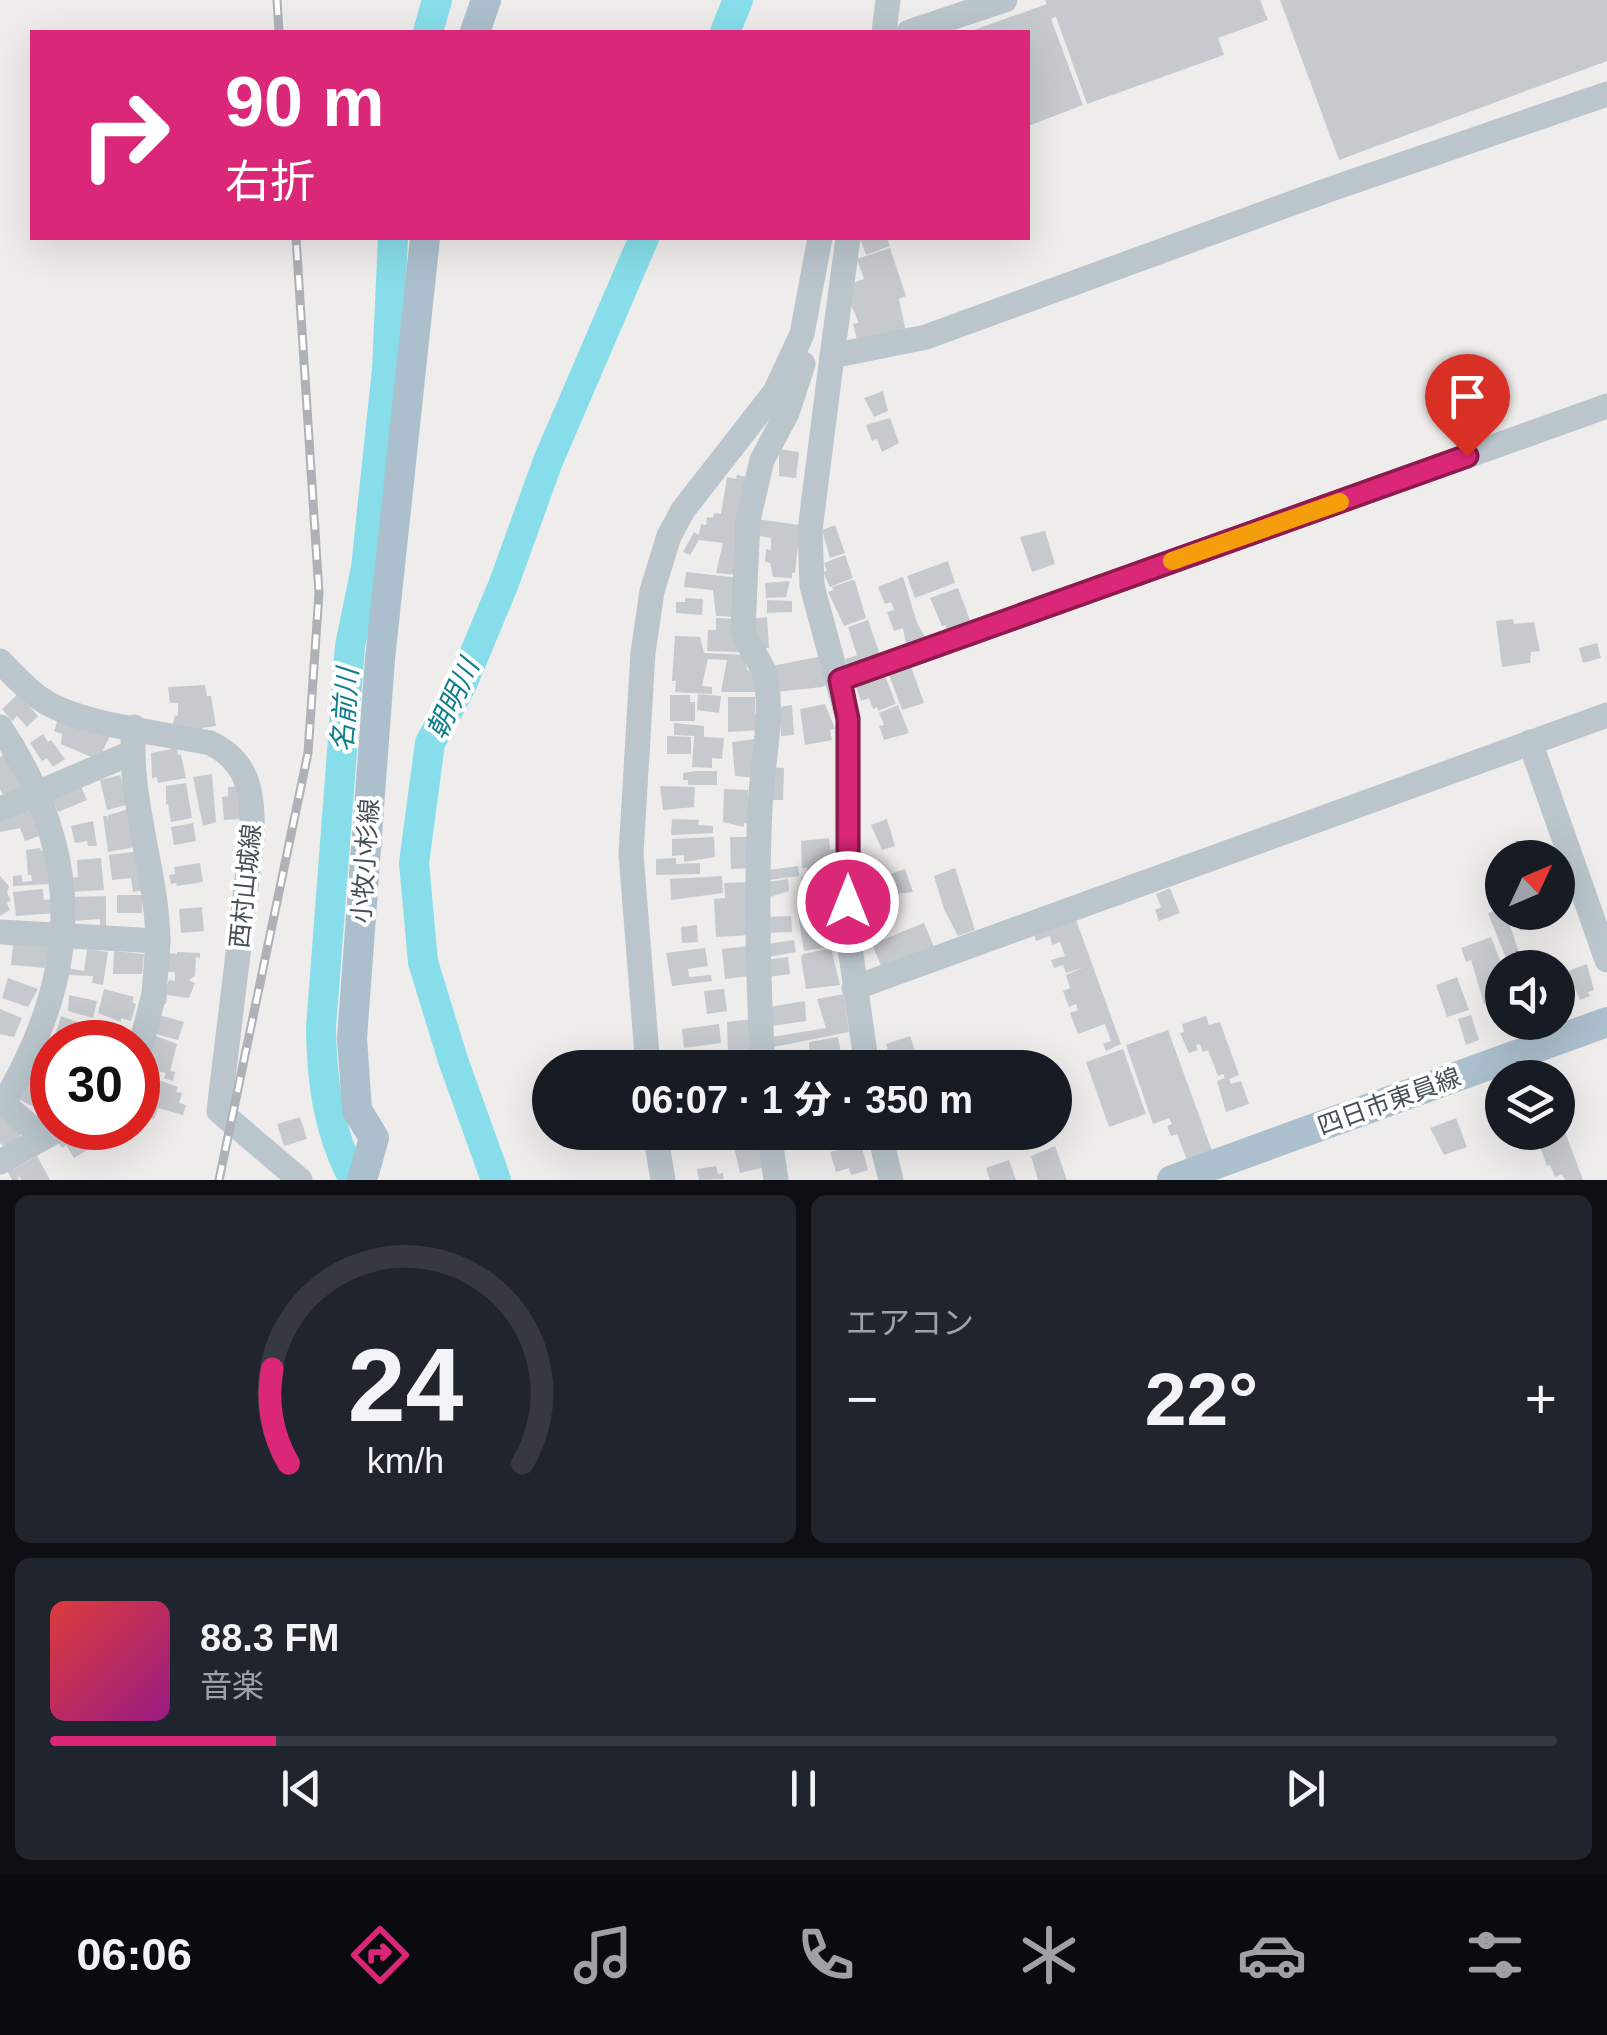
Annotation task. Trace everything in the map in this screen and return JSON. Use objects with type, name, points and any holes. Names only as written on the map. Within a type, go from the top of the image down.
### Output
[{"type":"main road","points":[[476,30],[486,0]]},
{"type":"main road","name":"小牧小杉線","points":[[366,1166],[374,1138],[357,1110],[352,1038],[380,658],[426,240]]},
{"type":"main road","name":"四日市東員線","points":[[1172,1180],[1607,1022]]},
{"type":"street","points":[[915,30],[1004,0]]},
{"type":"street","points":[[832,356],[926,337],[1331,189],[1607,94]]},
{"type":"street","points":[[647,1050],[632,854],[644,653],[652,591],[668,536],[683,510],[775,392],[802,334],[820,240]]},
{"type":"street","points":[[848,240],[809,559],[848,719],[848,940],[864,1050]]},
{"type":"street","points":[[762,1050],[760,810],[767,703],[766,677],[743,630],[748,538],[762,460],[787,414],[803,365],[806,346],[802,334]]},
{"type":"street","points":[[840,680],[1607,406]]},
{"type":"street","name":"西村山城線","points":[[0,661],[30,691],[56,708],[132,740],[210,743],[226,750],[244,769],[251,797],[252,838],[219,1111],[300,1180]]},
{"type":"street","points":[[854,988],[1607,715]]},
{"type":"street","points":[[0,727],[38,793],[58,858],[64,938],[54,988],[38,1040],[2,1102],[30,1119]]},
{"type":"street","points":[[0,809],[38,793],[132,740],[154,884],[158,941],[154,994],[147,1020]]},
{"type":"street","points":[[1530,742],[1607,960]]},
{"type":"street","points":[[0,932],[158,941]]},
{"type":"street","points":[[0,1162],[30,1145]]},
{"type":"street","points":[[658,1150],[663,1180]]},
{"type":"street","points":[[772,1150],[776,1180]]},
{"type":"street","points":[[884,1150],[891,1180]]},
{"type":"building","points":[[1045,0],[1260,0],[1268,20],[1218,38],[1224,55],[1087,104],[1056,17],[1051,19],[1083,105],[1030,125],[1030,30],[974,30],[1047,4]]},
{"type":"building","points":[[1280,0],[1607,0],[1607,61],[1339,160]]},
{"type":"building","points":[[861,240],[888,240],[890,246],[866,255]]},
{"type":"building","points":[[890,248],[906,296],[899,299],[906,332],[858,344],[853,324],[859,323],[847,296],[848,285],[864,279],[857,259]]},
{"type":"building","points":[[883,391],[888,411],[874,417],[864,398]]},
{"type":"building","points":[[890,418],[899,443],[882,452],[866,425]]},
{"type":"building","points":[[779,449],[799,452],[796,478],[779,476]]},
{"type":"building","points":[[737,475],[751,478],[738,575],[716,573],[723,543],[699,540],[690,555],[683,552],[694,532],[699,535],[701,524],[706,525],[707,517],[721,514],[727,477],[736,479]]},
{"type":"building","points":[[756,519],[800,525],[792,578],[773,577],[770,563],[765,562],[771,538],[754,535]]},
{"type":"building","points":[[835,525],[845,553],[830,558],[822,530]]},
{"type":"building","points":[[1045,531],[1055,564],[1032,572],[1020,537]]},
{"type":"building","points":[[845,555],[853,578],[830,587],[823,572],[827,571],[824,563]]},
{"type":"building","points":[[948,561],[955,583],[915,598],[907,576]]},
{"type":"building","points":[[686,572],[740,578],[739,617],[716,616],[713,590],[684,587]]},
{"type":"building","points":[[903,577],[925,637],[906,644],[903,628],[894,631],[887,612],[894,610],[891,602],[885,604],[878,587]]},
{"type":"building","points":[[852,580],[866,618],[844,626],[828,592]]},
{"type":"building","points":[[790,581],[786,597],[766,598],[765,583]]},
{"type":"building","points":[[958,588],[971,623],[949,634],[930,598]]},
{"type":"building","points":[[685,598],[703,599],[702,615],[676,613],[676,602],[685,602]]},
{"type":"building","points":[[767,600],[792,601],[792,612],[767,613]]},
{"type":"building","points":[[767,617],[769,648],[757,649],[751,619]]},
{"type":"building","points":[[716,618],[739,619],[740,652],[707,651],[708,630],[716,630]]},
{"type":"building","points":[[1513,619],[1514,624],[1534,622],[1540,651],[1531,652],[1530,663],[1502,667],[1496,621]]},
{"type":"building","points":[[868,620],[881,658],[849,670],[845,659],[857,655],[848,627]]},
{"type":"building","points":[[675,636],[700,637],[704,653],[746,655],[747,670],[756,671],[755,692],[721,692],[727,660],[708,659],[702,686],[712,687],[712,694],[675,692]]},
{"type":"building","points":[[1597,643],[1601,658],[1583,663],[1579,648]]},
{"type":"building","points":[[822,656],[827,684],[776,692],[772,666]]},
{"type":"building","points":[[910,664],[924,703],[902,710],[888,672]]},
{"type":"building","points":[[884,673],[896,704],[878,711],[869,698],[861,701],[855,684]]},
{"type":"building","points":[[205,685],[216,726],[202,728],[203,734],[172,727],[175,715],[178,716],[178,703],[170,703],[168,687]]},
{"type":"building","points":[[18,694],[38,716],[27,727],[17,716],[12,721],[2,709]]},
{"type":"building","points":[[698,694],[721,696],[719,713],[697,710]]},
{"type":"building","points":[[670,695],[690,695],[690,702],[695,702],[695,721],[670,721]]},
{"type":"building","points":[[728,697],[755,697],[755,714],[762,714],[761,730],[728,732]]},
{"type":"building","points":[[825,704],[835,729],[830,730],[832,740],[805,745],[800,709]]},
{"type":"building","points":[[792,705],[794,735],[781,736],[780,723],[772,708]]},
{"type":"building","points":[[898,705],[909,733],[884,740],[879,713]]},
{"type":"building","points":[[58,719],[110,736],[98,760],[61,744],[62,734],[54,731]]},
{"type":"building","points":[[674,723],[704,726],[704,737],[724,738],[722,759],[712,758],[712,768],[692,767],[694,736],[674,735]]},
{"type":"building","points":[[43,734],[65,759],[53,767],[47,758],[42,761],[30,743]]},
{"type":"building","points":[[667,736],[691,737],[691,754],[667,754]]},
{"type":"building","points":[[755,739],[757,778],[735,776],[732,742]]},
{"type":"building","points":[[177,748],[186,778],[158,783],[157,777],[152,778],[151,753]]},
{"type":"building","points":[[8,752],[24,785],[4,796],[0,789],[0,757]]},
{"type":"building","points":[[768,767],[784,768],[783,800],[767,800]]},
{"type":"building","points":[[717,771],[717,785],[688,785],[683,773]]},
{"type":"building","points":[[212,774],[216,822],[203,826],[193,777]]},
{"type":"building","points":[[120,775],[130,804],[107,810],[100,780]]},
{"type":"building","points":[[186,783],[192,818],[171,822],[166,786]]},
{"type":"building","points":[[80,784],[87,800],[58,812],[51,797]]},
{"type":"building","points":[[241,786],[243,819],[224,820],[222,797],[228,796],[228,787]]},
{"type":"building","points":[[660,786],[695,787],[694,807],[663,810]]},
{"type":"building","points":[[724,789],[748,790],[748,808],[754,824],[744,823],[744,827],[723,822]]},
{"type":"building","points":[[30,806],[42,835],[25,841],[20,828],[0,832],[0,817]]},
{"type":"building","points":[[133,808],[135,847],[108,852],[103,816],[108,821],[108,815]]},
{"type":"building","points":[[672,819],[699,820],[698,825],[713,826],[713,833],[671,835]]},
{"type":"building","points":[[887,819],[895,846],[882,850],[871,825]]},
{"type":"building","points":[[93,821],[97,846],[88,846],[87,841],[75,843],[71,826]]},
{"type":"building","points":[[193,823],[196,841],[174,845],[171,827]]},
{"type":"building","points":[[714,837],[715,857],[684,862],[684,855],[672,856],[672,839]]},
{"type":"building","points":[[730,837],[753,837],[754,868],[731,869]]},
{"type":"building","points":[[829,838],[830,850],[835,849],[837,869],[808,874],[807,868],[802,868],[801,841]]},
{"type":"building","points":[[26,850],[47,850],[54,884],[13,886],[13,876],[22,875],[22,882],[32,881]]},
{"type":"building","points":[[140,851],[146,890],[133,892],[131,878],[112,880],[109,855]]},
{"type":"building","points":[[101,858],[104,890],[70,892],[69,878],[78,877],[77,860]]},
{"type":"building","points":[[676,858],[676,864],[700,863],[700,874],[656,875],[656,859]]},
{"type":"building","points":[[200,863],[203,882],[171,884],[169,875],[175,874],[174,867]]},
{"type":"building","points":[[798,866],[799,876],[770,880],[769,870]]},
{"type":"building","points":[[955,868],[975,930],[958,936],[934,876]]},
{"type":"building","points":[[905,869],[913,892],[894,894],[888,875]]},
{"type":"building","points":[[824,875],[825,891],[836,893],[837,906],[803,909],[801,877]]},
{"type":"building","points":[[0,876],[9,886],[11,900],[7,903],[10,910],[0,916]]},
{"type":"building","points":[[722,876],[723,893],[671,900],[670,879]]},
{"type":"building","points":[[788,879],[789,891],[770,897],[768,882]]},
{"type":"building","points":[[748,882],[752,935],[716,937],[714,899],[725,898],[724,883]]},
{"type":"building","points":[[1170,888],[1180,913],[1159,921],[1155,910],[1161,907],[1156,894]]},
{"type":"building","points":[[43,889],[44,900],[54,899],[56,913],[16,916],[13,892]]},
{"type":"building","points":[[117,895],[143,895],[142,913],[117,913]]},
{"type":"building","points":[[106,896],[106,930],[100,930],[100,919],[73,921],[72,897]]},
{"type":"building","points":[[202,907],[204,931],[181,933],[179,909]]},
{"type":"building","points":[[832,908],[836,927],[826,929],[826,948],[804,951],[798,914]]},
{"type":"building","points":[[791,916],[792,932],[766,933],[765,917]]},
{"type":"building","points":[[1075,917],[1121,1044],[1106,1051],[1103,1044],[1111,1041],[1105,1024],[1078,1034],[1070,1013],[1078,1010],[1076,1004],[1069,1007],[1063,991],[1070,988],[1066,975],[1084,967],[1066,973],[1063,965],[1054,968],[1051,960],[1065,956],[1060,942],[1052,945],[1050,936],[1036,941],[1033,930]]},
{"type":"building","points":[[924,923],[934,947],[882,968],[872,944]]},
{"type":"building","points":[[697,925],[698,942],[682,943],[681,927]]},
{"type":"building","points":[[1495,930],[1512,930],[1518,950],[1503,950]]},
{"type":"building","points":[[1491,937],[1496,950],[1485,950],[1485,1004],[1471,960],[1466,962],[1461,948]]},
{"type":"building","points":[[794,940],[796,952],[769,957],[767,944]]},
{"type":"building","points":[[13,943],[50,945],[45,968],[11,965]]},
{"type":"building","points":[[749,946],[750,976],[725,979],[722,949]]},
{"type":"building","points":[[705,948],[708,966],[688,969],[689,977],[711,975],[712,981],[672,986],[666,953]]},
{"type":"building","points":[[831,948],[840,985],[806,989],[803,954]]},
{"type":"building","points":[[87,949],[108,952],[103,985],[92,983],[93,976],[66,975],[67,968],[84,971]]},
{"type":"building","points":[[114,951],[144,954],[142,974],[113,974]]},
{"type":"building","points":[[166,953],[200,953],[200,958],[196,957],[195,976],[189,980],[195,983],[189,998],[167,995],[166,1004],[159,1003],[162,984],[175,981],[175,972],[167,972]]},
{"type":"building","points":[[788,957],[790,974],[768,977],[765,960]]},
{"type":"building","points":[[1587,964],[1594,990],[1580,1000],[1575,988],[1575,968]]},
{"type":"building","points":[[1457,977],[1469,1010],[1447,1017],[1436,985]]},
{"type":"building","points":[[8,978],[38,989],[28,1007],[2,998]]},
{"type":"building","points":[[104,989],[134,997],[131,1020],[116,1020],[98,1013]]},
{"type":"building","points":[[724,989],[727,1011],[707,1014],[704,991]]},
{"type":"building","points":[[844,994],[849,1032],[774,1047],[772,1037],[826,1028],[817,999]]},
{"type":"building","points":[[69,995],[97,1001],[93,1018],[68,1011]]},
{"type":"building","points":[[805,1001],[806,1021],[772,1026],[769,1007]]},
{"type":"building","points":[[0,1009],[22,1018],[14,1037],[0,1034]]},
{"type":"building","points":[[156,1014],[184,1022],[178,1040],[160,1035],[160,1020],[155,1020]]},
{"type":"building","points":[[1471,1015],[1479,1040],[1466,1045],[1458,1019]]},
{"type":"building","points":[[1206,1016],[1209,1025],[1220,1022],[1239,1075],[1229,1079],[1231,1084],[1241,1081],[1249,1104],[1226,1112],[1217,1081],[1225,1078],[1223,1074],[1218,1076],[1208,1050],[1203,1052],[1200,1044],[1196,1045],[1198,1050],[1189,1053],[1180,1033],[1184,1032],[1182,1024]]},
{"type":"building","points":[[753,1019],[756,1050],[728,1050],[727,1022]]},
{"type":"building","points":[[719,1024],[721,1043],[684,1048],[682,1029]]},
{"type":"building","points":[[1168,1030],[1212,1151],[1187,1160],[1177,1134],[1171,1136],[1169,1118],[1153,1124],[1126,1045]]},
{"type":"building","points":[[910,1036],[915,1050],[888,1050],[886,1044]]},
{"type":"building","points":[[160,1037],[177,1044],[170,1071],[175,1072],[173,1081],[164,1078],[166,1073],[160,1072]]},
{"type":"building","points":[[838,1037],[840,1050],[809,1050],[809,1042]]},
{"type":"building","points":[[1123,1049],[1146,1114],[1109,1127],[1086,1062]]},
{"type":"building","points":[[30,1075],[30,1105],[18,1099]]},
{"type":"building","points":[[160,1080],[178,1087],[176,1092],[182,1093],[179,1103],[186,1105],[183,1115],[160,1109]]},
{"type":"building","points":[[0,1117],[25,1130],[8,1150],[0,1143]]},
{"type":"building","points":[[300,1117],[307,1139],[284,1146],[277,1124]]},
{"type":"building","points":[[1456,1118],[1467,1147],[1444,1155],[1430,1128]]},
{"type":"building","points":[[69,1150],[87,1150],[74,1158]]},
{"type":"building","points":[[735,1150],[764,1150],[769,1166],[740,1173]]},
{"type":"building","points":[[863,1150],[868,1170],[851,1175],[849,1168],[836,1172],[830,1152]]},
{"type":"building","points":[[1056,1150],[1067,1180],[1038,1180],[1031,1156]]},
{"type":"building","points":[[1541,1150],[1572,1150],[1583,1180],[1565,1180],[1562,1174],[1555,1177],[1550,1165],[1547,1166]]},
{"type":"building","points":[[37,1156],[50,1180],[21,1180],[18,1174],[19,1180],[12,1180],[5,1166],[11,1162],[14,1169]]},
{"type":"building","points":[[1009,1160],[1016,1180],[990,1180],[986,1168]]},
{"type":"building","points":[[716,1166],[724,1179],[699,1180],[697,1169]]},
{"type":"waterway","name":"名前川","points":[[429,30],[437,0]]},
{"type":"waterway","name":"朝明川","points":[[726,30],[738,0]]},
{"type":"waterway","name":"名前川","points":[[354,1180],[328,1106],[321,1028],[350,646],[366,568],[387,369],[393,240]]},
{"type":"waterway","name":"朝明川","points":[[496,1180],[423,962],[414,863],[430,743],[462,684],[548,461],[643,240]]},
{"type":"railway","points":[[277,0],[279,30]]},
{"type":"railway","points":[[219,1180],[308,753],[319,593],[296,240]]},
{"type":"slow traffic","points":[[1172,561],[1340,502]]},
{"type":"route","points":[[848,902],[848,719],[840,680],[1467,456]]}]
